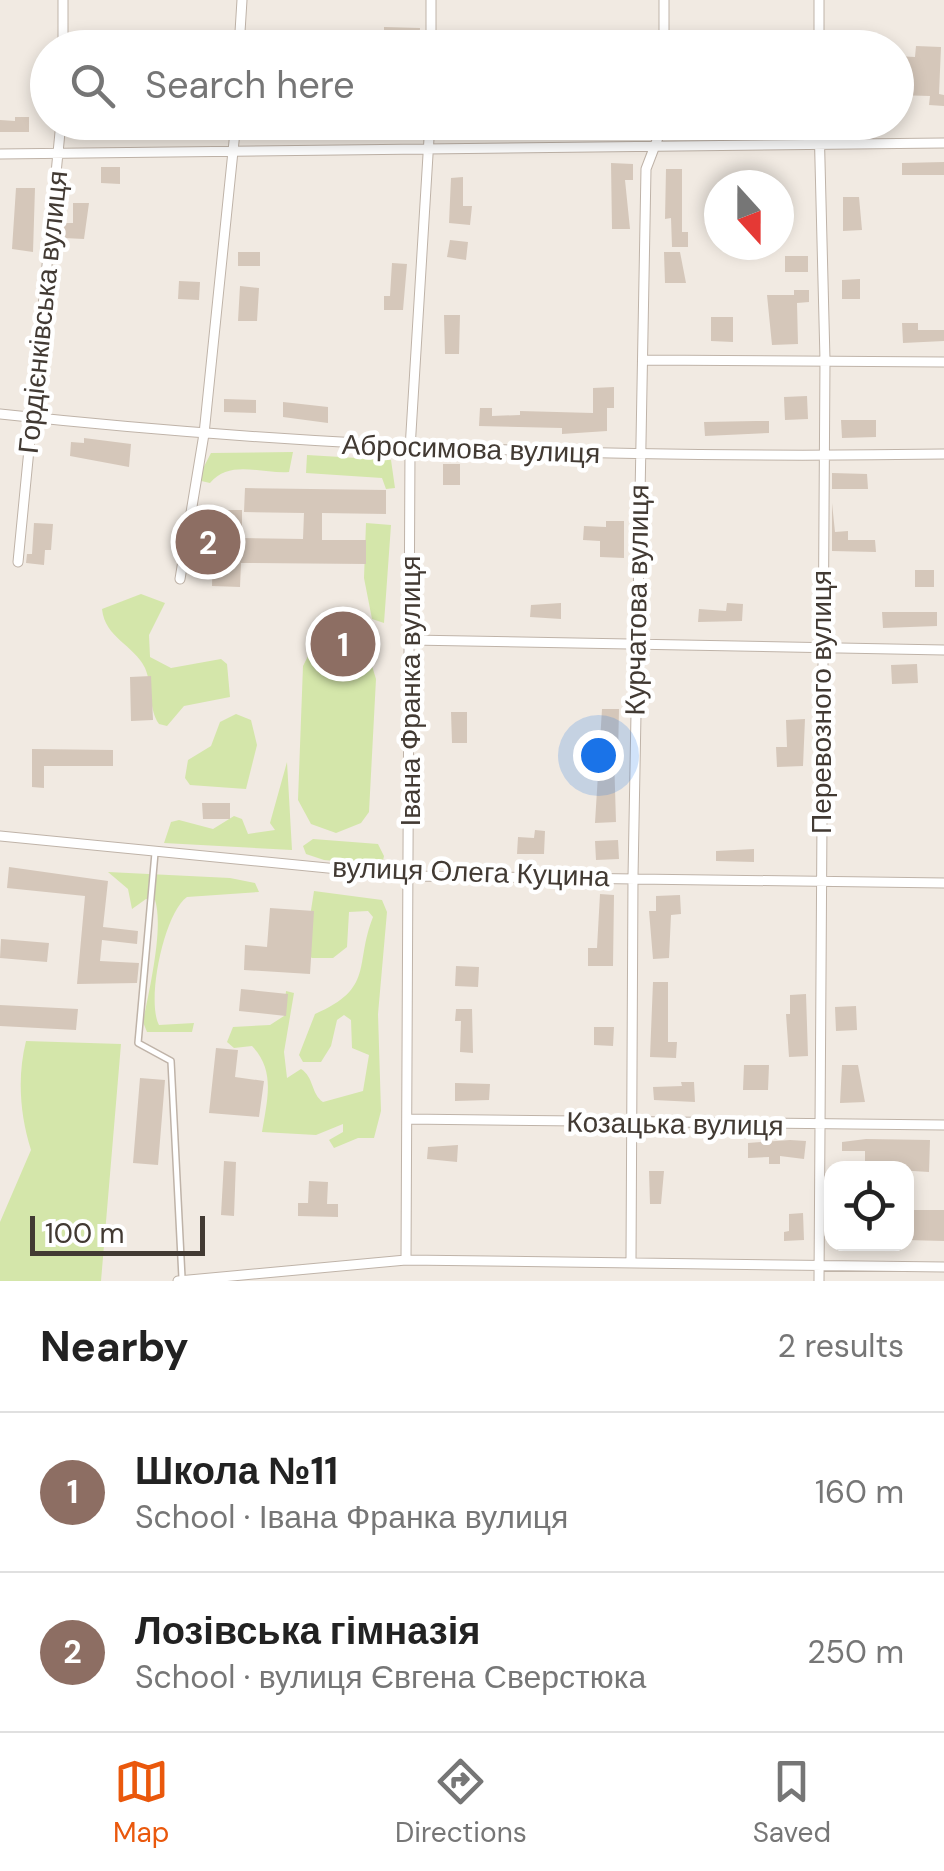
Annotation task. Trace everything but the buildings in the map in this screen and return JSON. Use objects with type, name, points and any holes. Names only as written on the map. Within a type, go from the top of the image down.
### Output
[{"type":"street","points":[[63,30],[64,0]]},
{"type":"street","points":[[240,30],[242,0]]},
{"type":"street","points":[[430,30],[431,0]]},
{"type":"street","points":[[664,0],[664,30]]},
{"type":"street","points":[[819,0],[819,30]]},
{"type":"street","name":"Гордієнківська вулиця","points":[[18,562],[60,140]]},
{"type":"street","points":[[180,579],[204,434],[235,140]]},
{"type":"street","name":"Івана Франка вулиця","points":[[406,1260],[410,448],[430,140]]},
{"type":"street","name":"Курчатова вулиця","points":[[631,1260],[633,877],[646,169],[658,140]]},
{"type":"street","points":[[0,154],[656,147],[819,141],[944,143]]},
{"type":"street","name":"Перевозного вулиця","points":[[819,141],[825,360],[819,1281]]},
{"type":"street","points":[[645,360],[944,362]]},
{"type":"street","name":"Абросимова вулиця","points":[[0,414],[204,434],[410,448],[640,456],[944,454]]},
{"type":"street","points":[[411,640],[944,650]]},
{"type":"street","name":"вулиця Олега Куцина","points":[[0,836],[409,876],[944,883]]},
{"type":"street","name":"Козацька вулиця","points":[[407,1118],[630,1124],[944,1125]]},
{"type":"street","points":[[180,1279],[406,1260],[944,1267]]},
{"type":"lane","points":[[155,853],[138,1043],[171,1060],[180,1279]]},
{"type":"green space","points":[[293,452],[289,472],[236,470],[227,471],[210,483],[197,480],[211,453]]},
{"type":"green space","points":[[307,455],[391,460],[395,488],[386,489],[382,478],[306,473]]},
{"type":"green space","points":[[366,523],[391,525],[384,623],[372,619],[364,578]]},
{"type":"green space","points":[[141,594],[165,603],[149,635],[150,657],[171,668],[221,659],[227,664],[230,697],[184,706],[167,726],[159,724],[145,668],[108,627],[102,609]]},
{"type":"green space","points":[[332,639],[345,639],[368,653],[376,679],[369,812],[361,823],[336,833],[311,824],[298,800],[303,666],[309,654]]},
{"type":"green space","points":[[236,714],[251,720],[257,745],[246,789],[190,785],[185,778],[188,760],[211,746],[220,722]]},
{"type":"green space","points":[[287,762],[292,850],[164,843],[171,822],[179,820],[213,829],[234,816],[242,819],[248,834],[275,830],[270,823]]},
{"type":"green space","points":[[313,839],[378,844],[384,856],[382,865],[324,860],[306,854],[303,846]]},
{"type":"green space","points":[[108,872],[230,878],[255,883],[259,892],[187,897],[171,920],[156,978],[156,1013],[159,1025],[194,1023],[192,1032],[147,1032],[143,1022],[157,943],[155,900],[146,899],[132,909],[128,889]]},
{"type":"green space","points":[[314,891],[382,900],[387,912],[378,1014],[381,1111],[374,1138],[358,1138],[334,1148],[329,1140],[343,1132],[343,1124],[316,1135],[262,1132],[268,1086],[264,1065],[252,1046],[234,1048],[227,1042],[233,1027],[270,1025],[284,1016],[286,991],[294,993],[284,1052],[287,1078],[301,1069],[323,1102],[363,1091],[369,1055],[352,1048],[351,1020],[344,1015],[337,1020],[331,1046],[321,1062],[303,1062],[299,1055],[315,1014],[347,995],[355,985],[373,917],[368,911],[349,912],[347,947],[333,958],[312,958],[295,948],[309,923]]},
{"type":"green space","points":[[26,1041],[121,1044],[101,1281],[0,1281],[0,1222],[31,1150],[21,1096]]},
{"type":"place","name":"Лозівська гімназія","points":[[208,542]]},
{"type":"place","name":"Школа №11","points":[[343,644]]}]
